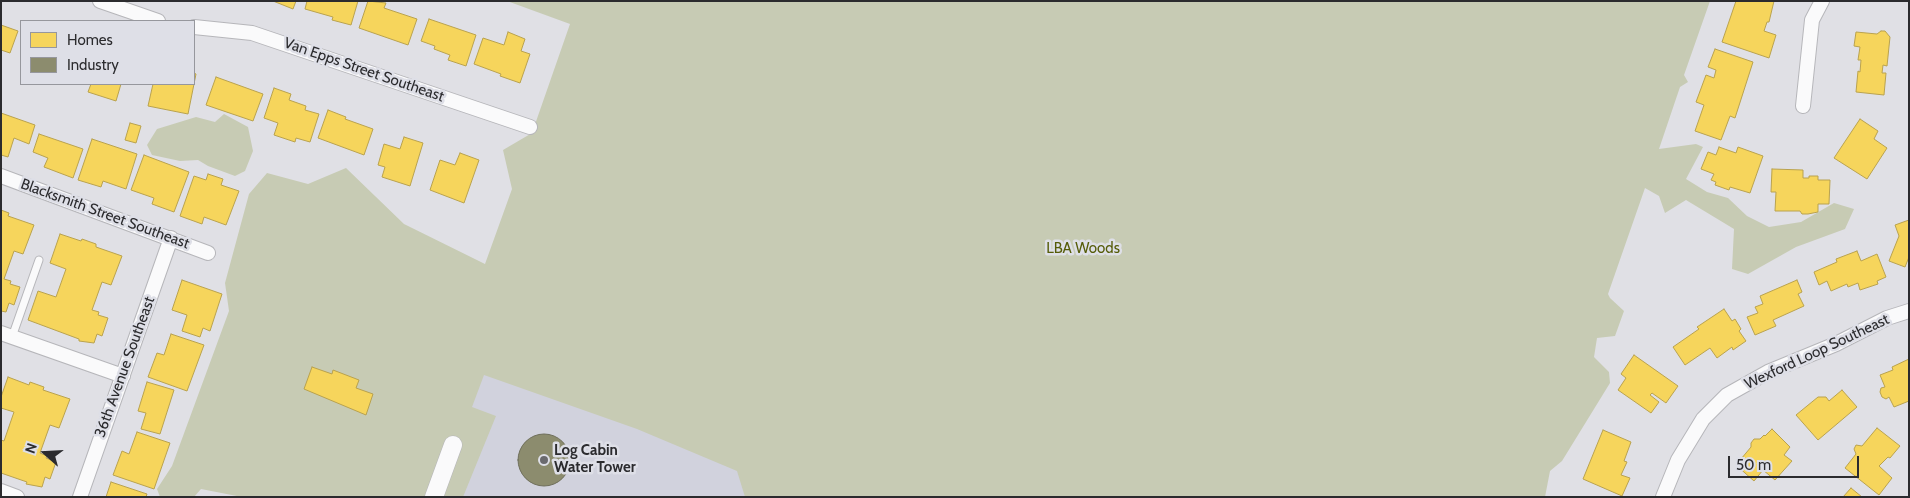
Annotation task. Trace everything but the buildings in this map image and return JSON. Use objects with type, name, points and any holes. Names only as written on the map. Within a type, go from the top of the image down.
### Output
[{"type":"street","points":[[100,1],[155,20]]},
{"type":"street","points":[[1803,106],[1812,20],[1822,1]]},
{"type":"street","name":"Van Epps Street Southeast","points":[[195,27],[252,33],[530,127]]},
{"type":"street","name":"Blacksmith Street Southeast","points":[[1,176],[208,253]]},
{"type":"street","name":"36th Avenue Southeast","points":[[80,497],[171,238]]},
{"type":"street","name":"Wexford Loop Southeast","points":[[1663,497],[1678,460],[1702,419],[1727,395],[1768,372],[1836,344],[1887,318],[1909,311]]},
{"type":"street","points":[[7,335],[122,376]]},
{"type":"street","points":[[434,497],[453,445]]},
{"type":"street","points":[[1,491],[17,497]]},
{"type":"lane","points":[[7,335],[39,260]]},
{"type":"shaded area","points":[[456,355],[792,472],[784,497],[406,497]]},
{"type":"green space","name":"LBA Woods","points":[[507,1],[1710,1],[1684,75],[1688,82],[1680,87],[1659,149],[1696,144],[1703,147],[1686,179],[1707,192],[1728,198],[1747,216],[1769,227],[1801,222],[1834,203],[1854,209],[1845,229],[1796,247],[1748,274],[1732,269],[1734,229],[1686,200],[1665,213],[1659,196],[1645,188],[1608,294],[1624,311],[1615,336],[1597,338],[1594,357],[1609,372],[1610,383],[1562,461],[1550,471],[1545,497],[745,497],[737,471],[637,429],[484,375],[472,407],[496,416],[463,497],[242,497],[201,489],[194,497],[160,497],[157,489],[172,466],[229,311],[225,283],[249,194],[267,173],[308,184],[346,168],[404,224],[485,264],[512,189],[503,150],[532,133],[570,24]]},
{"type":"green space","points":[[224,114],[248,127],[253,151],[245,171],[235,176],[208,166],[198,160],[180,161],[152,155],[147,145],[157,129],[196,117],[215,122]]},
{"type":"place","name":"Log Cabin Water Tower","points":[[544,460]]}]
